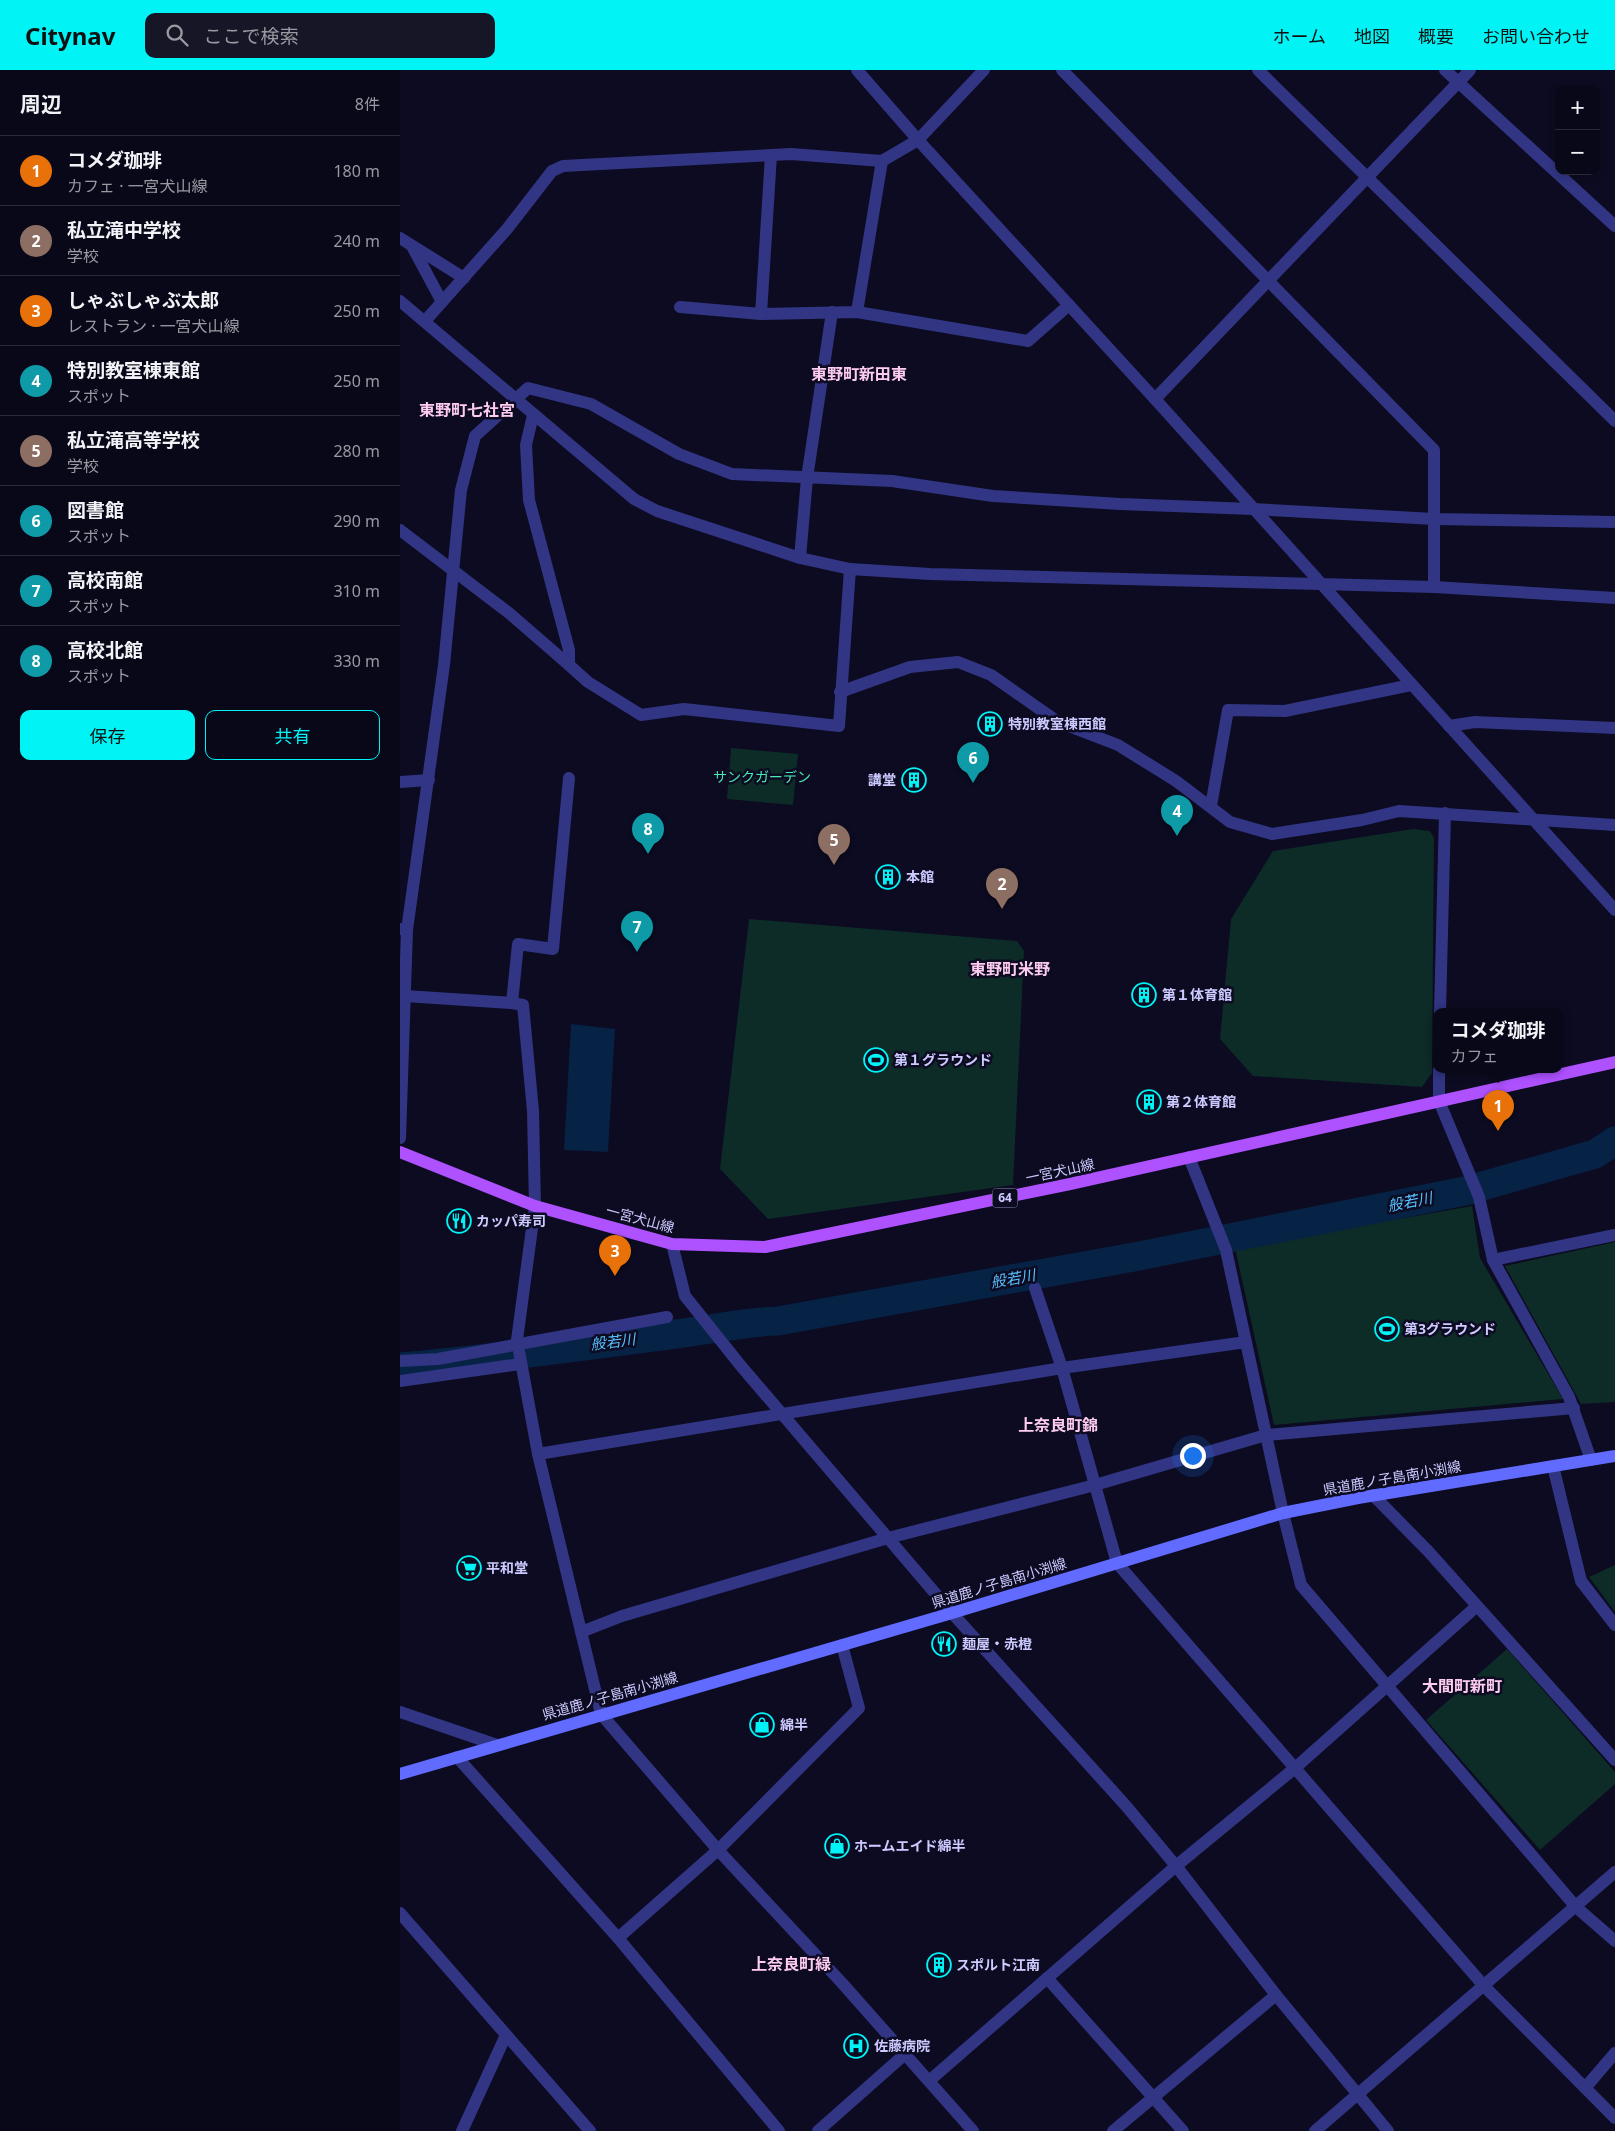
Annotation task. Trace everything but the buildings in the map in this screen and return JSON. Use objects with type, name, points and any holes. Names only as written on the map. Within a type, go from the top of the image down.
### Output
[{"type":"main road","name":"一宮犬山線","points":[[400,1152],[535,1206],[672,1244],[765,1247],[1189,1157],[1615,1062]]},
{"type":"main road","name":"県道鹿ノ子島南小渕線","points":[[400,1774],[952,1613],[1283,1513],[1373,1495],[1615,1456]]},
{"type":"street","points":[[857,70],[918,140],[1155,399],[1321,586],[1615,910]]},
{"type":"street","points":[[425,321],[507,229],[552,171],[563,166],[791,154],[882,161],[918,140],[984,70]]},
{"type":"street","points":[[1062,70],[1434,450],[1434,587]]},
{"type":"street","points":[[1258,70],[1615,421]]},
{"type":"street","points":[[1445,70],[1615,226]]},
{"type":"street","points":[[1155,399],[1470,70]]},
{"type":"street","points":[[761,314],[771,156]]},
{"type":"street","points":[[857,312],[882,161]]},
{"type":"street","points":[[400,238],[413,248],[464,278]]},
{"type":"street","points":[[413,248],[442,302]]},
{"type":"street","points":[[400,301],[634,498],[657,511],[800,558],[850,569],[930,574],[1321,586],[1434,587],[1615,598]]},
{"type":"street","points":[[680,307],[761,314],[857,312],[1028,341],[1069,305]]},
{"type":"street","points":[[800,558],[807,478],[832,312]]},
{"type":"street","points":[[400,1138],[405,996],[404,929],[429,780],[454,572],[461,490],[475,436],[514,398],[528,388],[591,404],[679,454],[732,474],[892,481],[993,496],[1120,504],[1434,519],[1615,522]]},
{"type":"street","points":[[534,415],[526,445],[529,500],[569,650],[569,665]]},
{"type":"street","points":[[400,530],[509,613],[588,682],[640,715],[684,708],[839,726],[850,569]]},
{"type":"street","points":[[840,692],[910,667],[958,662],[991,675],[1058,722],[1118,745],[1176,781],[1230,822],[1272,834],[1362,820],[1399,811],[1615,825]]},
{"type":"street","points":[[1211,806],[1228,710],[1285,711],[1412,685]]},
{"type":"street","points":[[1448,726],[1475,722],[1615,728]]},
{"type":"street","points":[[512,1004],[518,944],[553,948],[570,778]]},
{"type":"street","points":[[400,782],[429,780]]},
{"type":"street","points":[[1440,1008],[1445,813]]},
{"type":"street","points":[[405,996],[523,1006],[533,1111],[535,1206],[518,1345],[520,1364],[538,1454],[601,1714],[718,1850],[842,1984],[973,2131]]},
{"type":"street","points":[[1439,1073],[1439,1101],[1479,1197],[1493,1260],[1574,1408],[1591,1460]]},
{"type":"street","points":[[1189,1157],[1226,1250],[1283,1513],[1301,1585],[1576,1907],[1615,1942]]},
{"type":"street","points":[[1493,1260],[1615,1235]]},
{"type":"street","points":[[672,1244],[685,1296],[952,1613],[1127,1807],[1176,1866],[1276,1995],[1388,2131]]},
{"type":"street","points":[[1035,1288],[1062,1368],[1117,1562],[1484,1986],[1615,2118]]},
{"type":"street","points":[[400,1361],[438,1359],[667,1317]]},
{"type":"street","points":[[538,1454],[1062,1368],[1246,1342]]},
{"type":"street","points":[[400,1381],[520,1364]]},
{"type":"street","points":[[581,1632],[622,1616],[888,1538],[1095,1484],[1266,1435],[1574,1408]]},
{"type":"street","points":[[1553,1466],[1581,1581],[1615,1624]]},
{"type":"street","points":[[1373,1495],[1428,1551],[1615,1760]]},
{"type":"street","points":[[929,2081],[1176,1866],[1295,1768],[1477,1606]]},
{"type":"street","points":[[618,1938],[718,1850],[859,1708],[842,1645]]},
{"type":"street","points":[[400,1712],[497,1745]]},
{"type":"street","points":[[457,1757],[618,1938],[779,2131]]},
{"type":"street","points":[[1315,2131],[1359,2095],[1615,1872]]},
{"type":"street","points":[[400,1913],[590,2131]]},
{"type":"street","points":[[1047,1978],[1183,2131]]},
{"type":"street","points":[[1113,2131],[1276,1995]]},
{"type":"street","points":[[462,2131],[506,2035]]},
{"type":"street","points":[[1585,2088],[1615,2053]]},
{"type":"street","points":[[818,2131],[904,2055]]},
{"type":"green space","name":"サンクガーデン","points":[[731,748],[798,754],[793,805],[727,799]]},
{"type":"green space","points":[[1413,829],[1430,831],[1434,838],[1432,1073],[1422,1087],[1253,1076],[1220,1039],[1231,919],[1273,851]]},
{"type":"green space","name":"第１グラウンド","points":[[749,919],[1017,941],[1024,951],[1013,1185],[768,1219],[720,1169]]},
{"type":"green space","name":"第3グラウンド","points":[[1472,1206],[1480,1258],[1563,1399],[1274,1425],[1235,1248]]},
{"type":"green space","points":[[1615,1242],[1615,1402],[1581,1404],[1505,1266]]},
{"type":"green space","points":[[1615,1565],[1615,1612],[1589,1577]]},
{"type":"green space","points":[[1507,1649],[1615,1772],[1615,1784],[1540,1850],[1426,1720]]},
{"type":"water","points":[[571,1024],[615,1029],[608,1152],[564,1150]]},
{"type":"waterway","name":"般若川","points":[[400,1367],[504,1356],[739,1324],[778,1321],[1134,1257],[1465,1191],[1595,1154],[1615,1141]]},
{"type":"place","name":"特別教室棟西館","points":[[990,724]]},
{"type":"place","name":"講堂","points":[[914,780]]},
{"type":"place","name":"図書館","points":[[973,783]]},
{"type":"place","name":"特別教室棟東館","points":[[1177,836]]},
{"type":"place","name":"高校北館","points":[[648,854]]},
{"type":"place","name":"私立滝高等学校","points":[[834,865]]},
{"type":"place","name":"本館","points":[[888,877]]},
{"type":"place","name":"私立滝中学校","points":[[1002,909]]},
{"type":"place","name":"高校南館","points":[[637,952]]},
{"type":"place","name":"第１体育館","points":[[1144,995]]},
{"type":"place","name":"第１グラウンド","points":[[876,1060]]},
{"type":"place","name":"第２体育館","points":[[1149,1102]]},
{"type":"place","name":"コメダ珈琲","points":[[1498,1131]]},
{"type":"place","name":"カッパ寿司","points":[[459,1221]]},
{"type":"place","name":"しゃぶしゃぶ太郎","points":[[615,1276]]},
{"type":"place","name":"第3グラウンド","points":[[1387,1329]]},
{"type":"place","name":"平和堂","points":[[469,1568]]},
{"type":"place","name":"麺屋・赤橙","points":[[944,1644]]},
{"type":"place","name":"綿半","points":[[762,1725]]},
{"type":"place","name":"ホームエイド綿半","points":[[837,1846]]},
{"type":"place","name":"スポルト江南","points":[[939,1965]]},
{"type":"place","name":"佐藤病院","points":[[856,2046]]},
{"type":"district","name":"東野町新田東","points":[[859,374]]},
{"type":"district","name":"東野町七社宮","points":[[467,410]]},
{"type":"district","name":"東野町米野","points":[[1010,969]]},
{"type":"district","name":"上奈良町錦","points":[[1058,1425]]},
{"type":"district","name":"大間町新町","points":[[1462,1686]]},
{"type":"district","name":"上奈良町緑","points":[[791,1964]]}]
